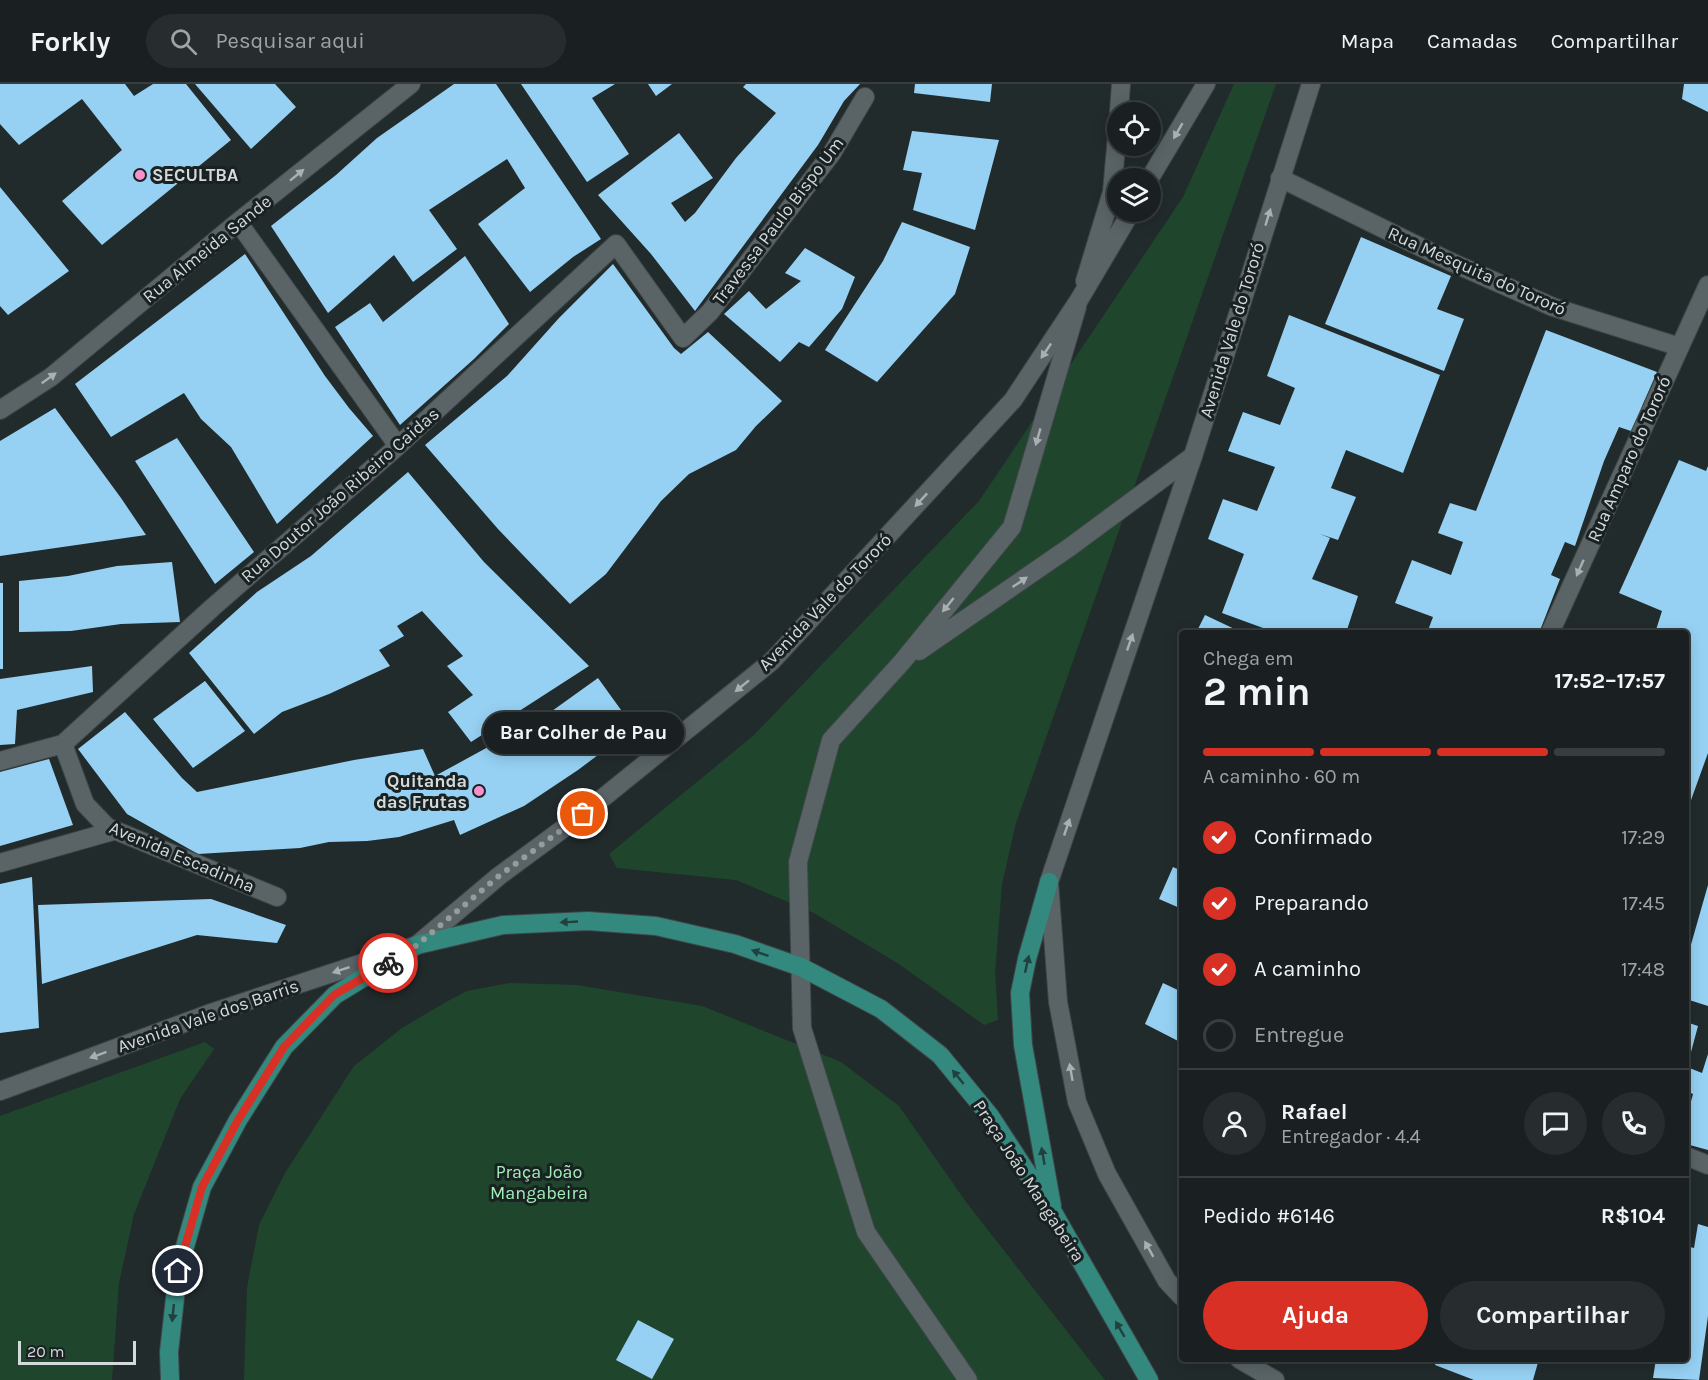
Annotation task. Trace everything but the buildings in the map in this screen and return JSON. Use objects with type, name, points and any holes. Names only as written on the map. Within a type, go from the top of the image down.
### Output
[{"type":"main road","points":[[1049,882],[1027,959],[1020,993],[1023,1045],[1054,1214]]},
{"type":"main road","name":"Praça João Mangabeira","points":[[170,1380],[169,1352],[178,1271],[202,1187],[238,1120],[284,1047],[334,995],[417,945],[503,925],[588,921],[656,926],[735,944],[801,967],[881,1009],[940,1055],[990,1116],[1054,1214],[1149,1380]]},
{"type":"street","name":"Rua Almeida Sande","points":[[0,410],[51,377],[238,222],[411,84]]},
{"type":"street","points":[[1119,102],[1120,84]]},
{"type":"street","points":[[1156,168],[1206,84]]},
{"type":"street","name":"Avenida Vale do Tororó","points":[[1049,882],[1193,456],[1311,84]]},
{"type":"street","name":"Travessa Paulo Bispo Um","points":[[616,244],[682,338],[710,312],[832,153],[865,97]]},
{"type":"street","points":[[968,1380],[866,1232],[802,1028],[798,862],[831,740],[902,662],[1012,527],[1112,192],[1115,156]]},
{"type":"street","name":"Rua Mesquita do Tororó","points":[[1280,178],[1451,262],[1553,308],[1680,347]]},
{"type":"street","points":[[238,222],[398,446]]},
{"type":"street","name":"Avenida Vale do Tororó","points":[[417,945],[499,876],[583,814],[772,661],[1013,400],[1079,300],[1125,222]]},
{"type":"street","name":"Rua Doutor João Ribeiro Caidas","points":[[63,744],[213,607],[398,446],[616,244]]},
{"type":"street","name":"Rua Amparo do Tororó","points":[[1551,630],[1708,285]]},
{"type":"street","points":[[902,662],[1070,547],[1193,456]]},
{"type":"street","points":[[0,761],[63,744]]},
{"type":"street","name":"Avenida Escadinha","points":[[63,744],[85,804],[106,827],[277,897]]},
{"type":"street","points":[[0,863],[113,831]]},
{"type":"street","points":[[1049,882],[1058,1002],[1077,1102],[1107,1174],[1167,1281],[1179,1294]]},
{"type":"street","name":"Avenida Vale dos Barris","points":[[0,1091],[211,1013],[417,945]]},
{"type":"street","points":[[1689,1157],[1708,1165]]},
{"type":"street","points":[[1244,1362],[1275,1380]]},
{"type":"green space","points":[[1234,84],[1276,84],[1016,823],[1002,884],[995,974],[998,1020],[984,1025],[899,964],[814,913],[736,880],[617,868],[609,854],[753,736],[979,501],[1183,197]]},
{"type":"green space","name":"Praça João Mangabeira","points":[[509,983],[577,985],[702,1006],[841,1062],[899,1106],[966,1202],[1105,1380],[244,1380],[247,1288],[259,1225],[285,1173],[354,1066],[402,1028],[446,1002],[467,991]]},
{"type":"green space","points":[[205,1042],[214,1049],[180,1099],[134,1214],[119,1283],[112,1380],[0,1380],[0,1116]]},
{"type":"way so far","points":[[388,963],[417,945],[499,876],[583,814]]},
{"type":"place","name":"SECULTBA","points":[[140,175]]},
{"type":"place","name":"Quitanda das Frutas","points":[[479,791]]},
{"type":"place","name":"Bar Colher de Pau","points":[[583,814]]},
{"type":"route","points":[[178,1271],[202,1187],[238,1120],[284,1047],[334,995],[388,963]]}]
